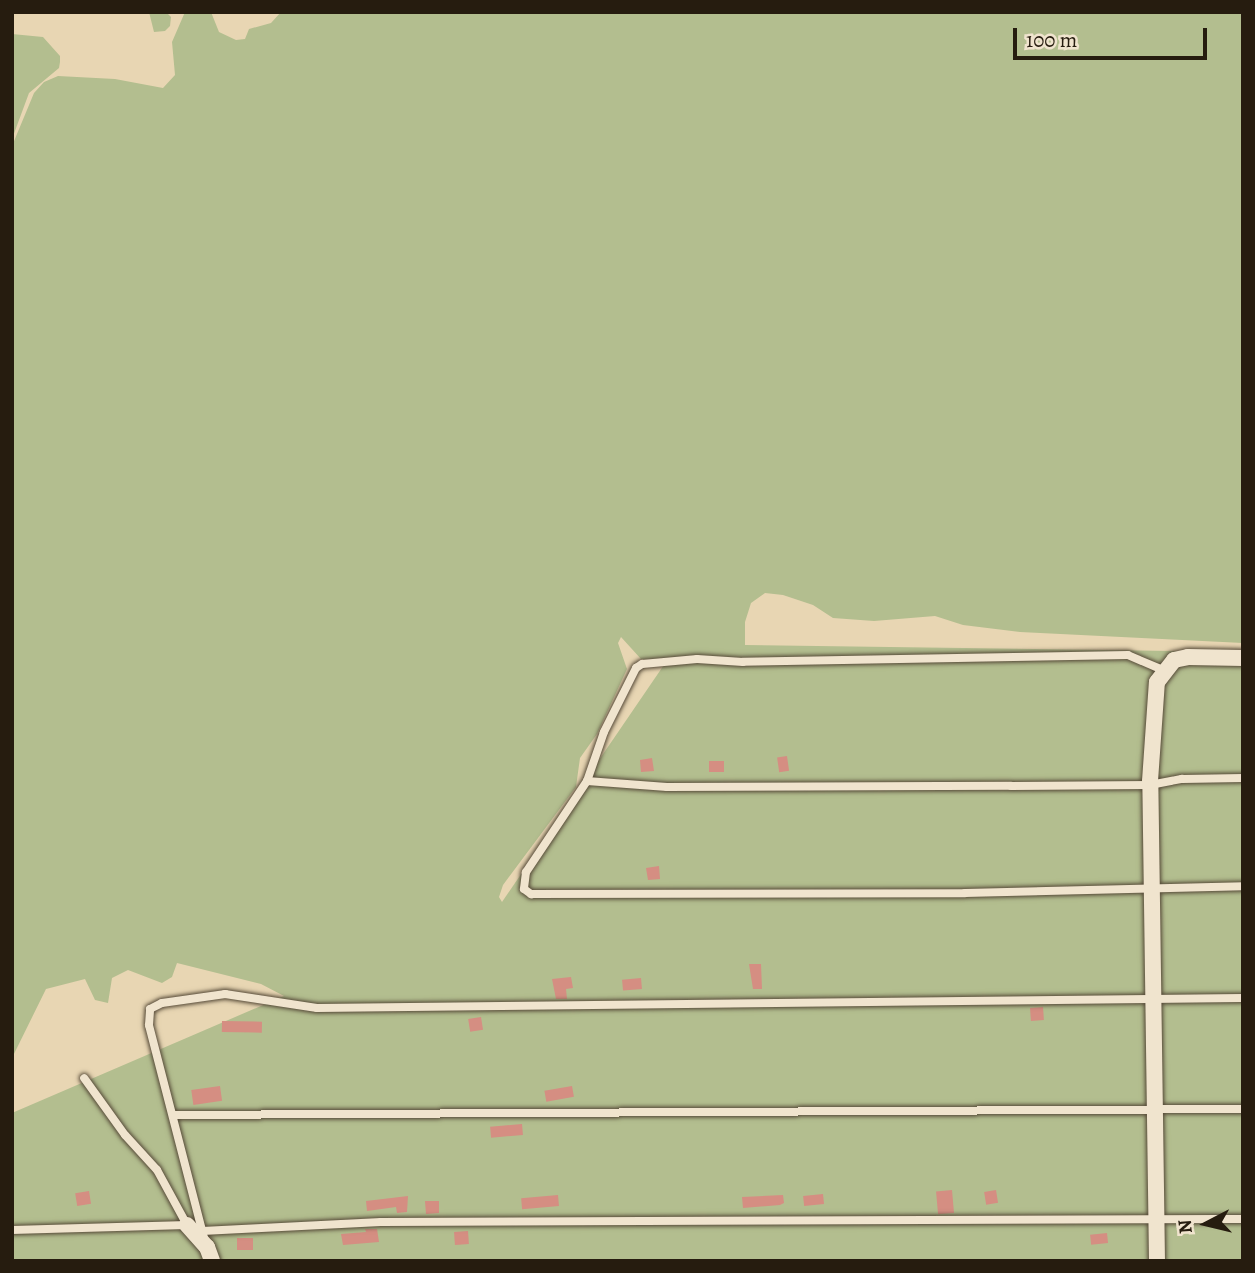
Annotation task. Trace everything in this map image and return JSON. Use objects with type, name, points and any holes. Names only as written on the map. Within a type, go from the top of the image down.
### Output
[{"type":"street","points":[[1157,1261],[1150,785],[1156,693],[1164,670],[1174,660],[1188,657],[1243,658]]},
{"type":"lane","points":[[1164,670],[1128,655],[743,662],[661,660],[636,668],[604,732],[587,781],[526,872],[524,889],[531,894],[965,893],[1152,886],[1243,886]]},
{"type":"lane","points":[[587,781],[667,787],[1150,785],[1182,779],[1243,778]]},
{"type":"lane","points":[[202,1241],[149,1025],[150,1009],[162,1003],[225,995],[317,1008],[1243,998]]},
{"type":"lane","points":[[84,1078],[125,1135],[157,1170],[202,1241]]},
{"type":"lane","points":[[173,1115],[1243,1109]]},
{"type":"lane","points":[[12,1230],[202,1241],[381,1222],[1243,1219]]},
{"type":"green space","points":[[149,12],[166,12],[171,17],[170,26],[165,31],[154,32]]},
{"type":"green space","points":[[185,12],[211,12],[219,32],[236,40],[245,39],[249,29],[271,23],[281,12],[1243,12],[1243,643],[1020,632],[963,625],[935,616],[874,621],[833,618],[813,605],[783,595],[765,593],[751,603],[745,622],[745,645],[1243,652],[1243,1261],[12,1261],[12,1113],[284,996],[261,984],[177,963],[172,977],[162,983],[128,970],[112,978],[108,1003],[95,1000],[85,979],[46,989],[12,1058],[12,146],[34,93],[44,82],[58,76],[115,79],[163,88],[175,75],[172,42]],"holes":[[[621,637],[641,659],[668,659],[502,902],[499,897],[503,885],[576,787],[580,758],[597,734],[627,669],[618,643]]]},
{"type":"green space","points":[[12,34],[43,37],[60,56],[60,62],[59,68],[29,93],[12,139]]},
{"type":"building","points":[[787,756],[789,771],[779,772],[777,757]]},
{"type":"building","points":[[652,758],[654,771],[641,772],[640,760]]},
{"type":"building","points":[[709,761],[724,761],[724,772],[709,772]]},
{"type":"building","points":[[659,866],[660,879],[648,880],[646,868]]},
{"type":"building","points":[[749,964],[761,964],[762,989],[753,989]]},
{"type":"building","points":[[571,977],[573,988],[566,989],[567,999],[556,999],[552,979]]},
{"type":"building","points":[[641,978],[642,989],[623,991],[622,980]]},
{"type":"building","points":[[1043,1007],[1044,1020],[1031,1021],[1030,1008]]},
{"type":"building","points":[[481,1017],[483,1030],[470,1032],[468,1019]]},
{"type":"building","points":[[222,1021],[262,1022],[262,1033],[222,1032]]},
{"type":"building","points":[[220,1086],[222,1101],[193,1105],[191,1090]]},
{"type":"building","points":[[572,1086],[574,1097],[546,1102],[544,1091]]},
{"type":"building","points":[[522,1124],[523,1135],[491,1138],[490,1127]]},
{"type":"building","points":[[952,1190],[954,1213],[938,1214],[936,1191]]},
{"type":"building","points":[[996,1190],[998,1203],[986,1205],[984,1192]]},
{"type":"building","points":[[89,1191],[91,1204],[77,1206],[75,1193]]},
{"type":"building","points":[[823,1194],[824,1204],[804,1206],[803,1196]]},
{"type":"building","points":[[558,1195],[559,1206],[522,1209],[521,1198]]},
{"type":"building","points":[[783,1195],[784,1203],[780,1205],[743,1208],[742,1197]]},
{"type":"building","points":[[408,1196],[407,1212],[397,1213],[396,1207],[367,1211],[366,1201]]},
{"type":"building","points":[[425,1201],[439,1201],[439,1213],[426,1214]]},
{"type":"building","points":[[365,1229],[377,1229],[379,1242],[343,1245],[341,1234],[366,1232]]},
{"type":"building","points":[[468,1231],[469,1244],[455,1245],[454,1232]]},
{"type":"building","points":[[1107,1233],[1108,1243],[1091,1245],[1090,1235]]},
{"type":"building","points":[[237,1238],[253,1238],[253,1250],[237,1250]]}]
